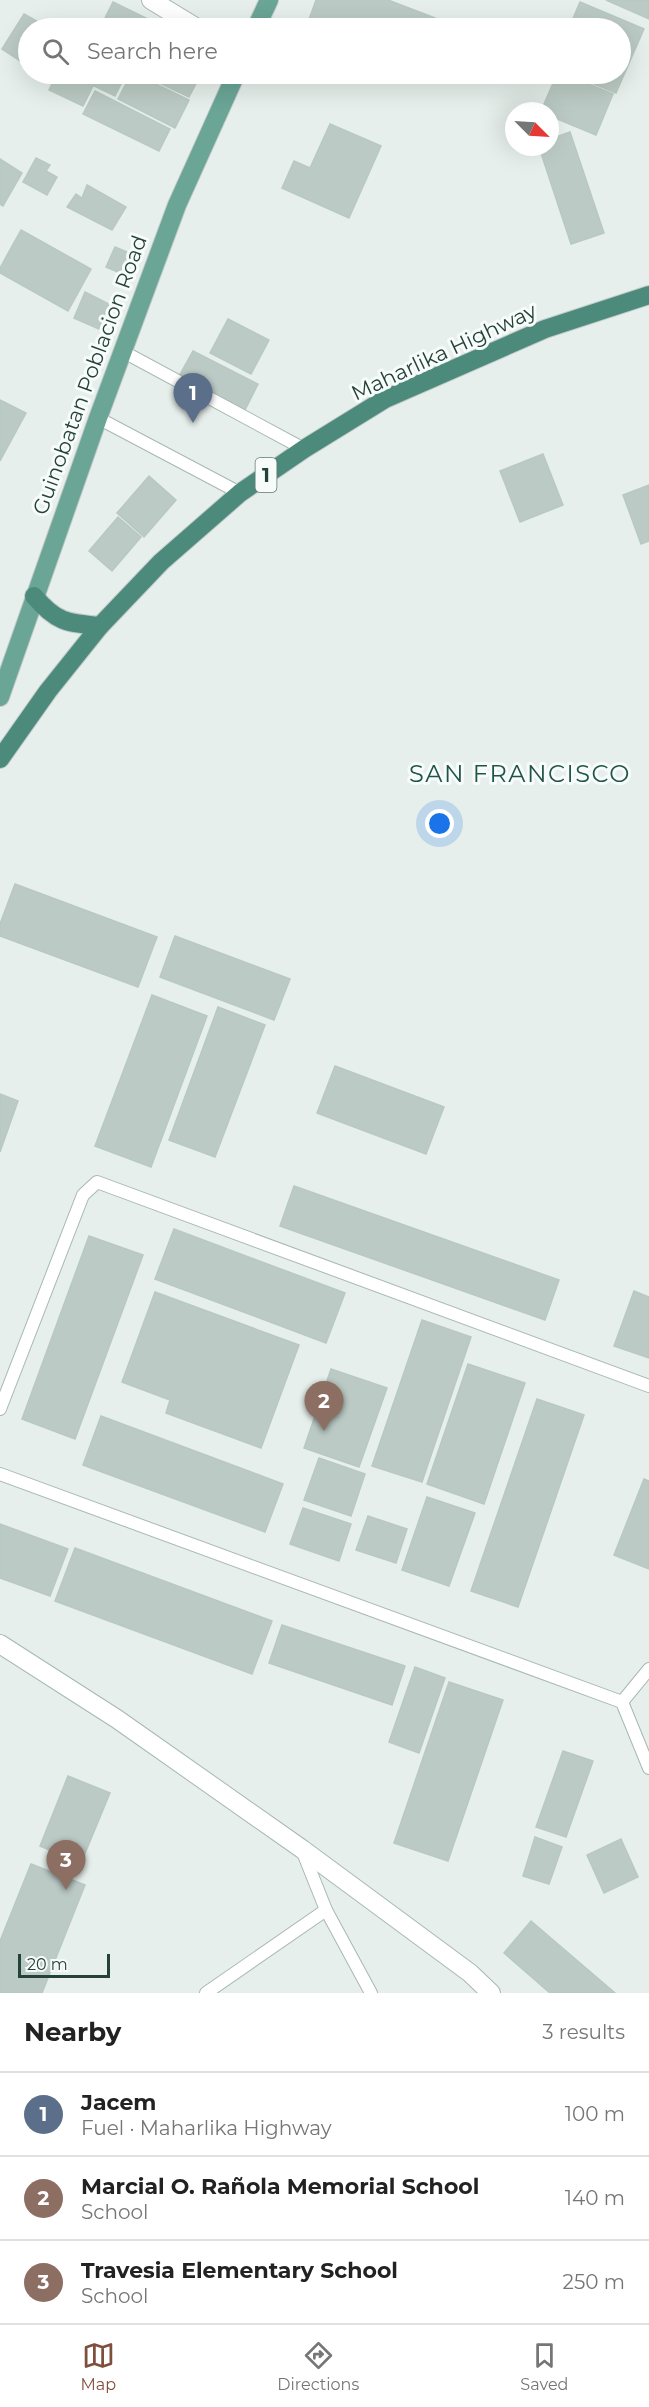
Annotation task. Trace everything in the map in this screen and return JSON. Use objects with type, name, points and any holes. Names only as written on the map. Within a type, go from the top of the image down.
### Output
[{"type":"highway","name":"Maharlika Highway","points":[[0,759],[48,691],[100,626],[161,562],[240,493],[304,449],[385,399],[544,329],[648,300]]},
{"type":"highway","points":[[34,596],[49,614],[71,623],[100,626]]},
{"type":"main road","points":[[261,18],[269,0]]},
{"type":"main road","name":"Guinobatan Poblacion Road","points":[[0,697],[122,351],[177,205],[231,84]]},
{"type":"street","points":[[151,0],[181,18]]},
{"type":"street","points":[[0,1644],[117,1719],[302,1849],[470,1973],[492,1993]]},
{"type":"lane","points":[[122,351],[304,449]]},
{"type":"lane","points":[[98,418],[240,493]]},
{"type":"lane","points":[[0,1409],[83,1195],[97,1182],[649,1386]]},
{"type":"lane","points":[[0,1474],[622,1702],[649,1768]]},
{"type":"lane","points":[[622,1702],[649,1669]]},
{"type":"lane","points":[[302,1849],[326,1910],[371,1993]]},
{"type":"lane","points":[[206,1993],[326,1910]]},
{"type":"building","points":[[316,0],[388,0],[435,18],[310,18]]},
{"type":"building","points":[[606,0],[649,0],[649,19]]},
{"type":"building","points":[[113,2],[146,18],[105,18]]},
{"type":"building","points":[[580,2],[618,18],[573,18]]},
{"type":"building","points":[[18,24],[18,59],[2,49]]},
{"type":"building","points":[[631,24],[644,29],[631,59]]},
{"type":"building","points":[[52,84],[94,84],[83,106],[49,90]]},
{"type":"building","points":[[95,84],[121,84],[115,96],[94,86]]},
{"type":"building","points":[[126,84],[156,84],[189,100],[175,128],[118,99]]},
{"type":"building","points":[[161,84],[196,84],[189,97]]},
{"type":"building","points":[[553,84],[588,84],[613,94],[596,135],[559,120],[559,102],[545,102]]},
{"type":"building","points":[[594,84],[620,84],[616,93]]},
{"type":"building","points":[[95,91],[170,129],[159,151],[83,114]]},
{"type":"building","points":[[330,124],[381,146],[349,218],[282,188],[294,161],[310,168]]},
{"type":"building","points":[[570,132],[604,233],[571,244],[542,156],[559,156],[559,136]]},
{"type":"building","points":[[36,158],[50,165],[46,171],[57,177],[47,195],[23,182]]},
{"type":"building","points":[[0,159],[22,173],[3,206],[0,204]]},
{"type":"building","points":[[87,185],[126,207],[112,230],[67,207],[76,194],[82,198]]},
{"type":"building","points":[[21,230],[91,269],[68,311],[0,273],[0,268]]},
{"type":"building","points":[[115,247],[134,255],[125,275],[106,267]]},
{"type":"building","points":[[85,292],[109,304],[99,329],[74,318]]},
{"type":"building","points":[[228,319],[269,340],[251,374],[210,353]]},
{"type":"building","points":[[193,351],[258,384],[244,412],[178,378]]},
{"type":"building","points":[[0,400],[26,413],[0,461]]},
{"type":"building","points":[[543,454],[563,505],[520,522],[500,471]]},
{"type":"building","points":[[149,476],[176,500],[144,537],[117,513]]},
{"type":"building","points":[[649,485],[649,541],[641,544],[623,495]]},
{"type":"building","points":[[118,517],[141,537],[112,571],[89,551]]},
{"type":"building","points":[[15,884],[157,937],[138,987],[0,936],[0,924]]},
{"type":"building","points":[[175,936],[290,979],[274,1020],[160,977]]},
{"type":"building","points":[[152,995],[207,1016],[151,1167],[95,1146]]},
{"type":"building","points":[[218,1007],[265,1025],[215,1157],[169,1140]]},
{"type":"building","points":[[335,1066],[444,1107],[426,1154],[317,1113]]},
{"type":"building","points":[[0,1094],[18,1101],[0,1152]]},
{"type":"building","points":[[294,1186],[559,1280],[545,1320],[280,1226]]},
{"type":"building","points":[[174,1229],[345,1293],[326,1343],[155,1279]]},
{"type":"building","points":[[89,1236],[143,1255],[75,1439],[22,1419]]},
{"type":"building","points":[[634,1291],[649,1297],[649,1358],[614,1346]]},
{"type":"building","points":[[155,1292],[299,1345],[261,1448],[166,1413],[170,1400],[122,1382]]},
{"type":"building","points":[[422,1320],[471,1337],[422,1482],[372,1466]]},
{"type":"building","points":[[468,1364],[525,1383],[484,1504],[427,1484]]},
{"type":"building","points":[[331,1369],[387,1388],[359,1467],[304,1448]]},
{"type":"building","points":[[537,1399],[584,1415],[518,1607],[471,1591]]},
{"type":"building","points":[[101,1416],[283,1484],[265,1532],[83,1465]]},
{"type":"building","points":[[319,1458],[365,1474],[351,1516],[304,1500]]},
{"type":"building","points":[[644,1479],[649,1481],[649,1569],[614,1555]]},
{"type":"building","points":[[427,1497],[475,1513],[449,1586],[402,1570]]},
{"type":"building","points":[[303,1508],[351,1524],[339,1561],[290,1544]]},
{"type":"building","points":[[368,1516],[407,1529],[396,1563],[356,1550]]},
{"type":"building","points":[[0,1524],[68,1549],[50,1596],[0,1578]]},
{"type":"building","points":[[75,1548],[272,1621],[252,1674],[55,1601]]},
{"type":"building","points":[[282,1625],[405,1666],[392,1705],[269,1663]]},
{"type":"building","points":[[415,1667],[445,1678],[419,1753],[389,1742]]},
{"type":"building","points":[[449,1682],[503,1700],[448,1861],[394,1843]]},
{"type":"building","points":[[563,1751],[593,1761],[566,1837],[536,1827]]},
{"type":"building","points":[[68,1776],[110,1793],[81,1863],[40,1846]]},
{"type":"building","points":[[535,1837],[562,1847],[549,1884],[523,1876]]},
{"type":"building","points":[[621,1839],[638,1877],[604,1893],[587,1855]]},
{"type":"building","points":[[31,1864],[85,1885],[42,1993],[0,1993],[0,1941]]},
{"type":"building","points":[[531,1921],[615,1993],[550,1993],[504,1953]]},
{"type":"place","name":"Jacem","points":[[193,423]]},
{"type":"place","name":"Marcial O. Rañola Memorial School","points":[[324,1431]]},
{"type":"place","name":"Travesia Elementary School","points":[[66,1890]]},
{"type":"district","name":"SAN FRANCISCO","points":[[520,774]]}]
